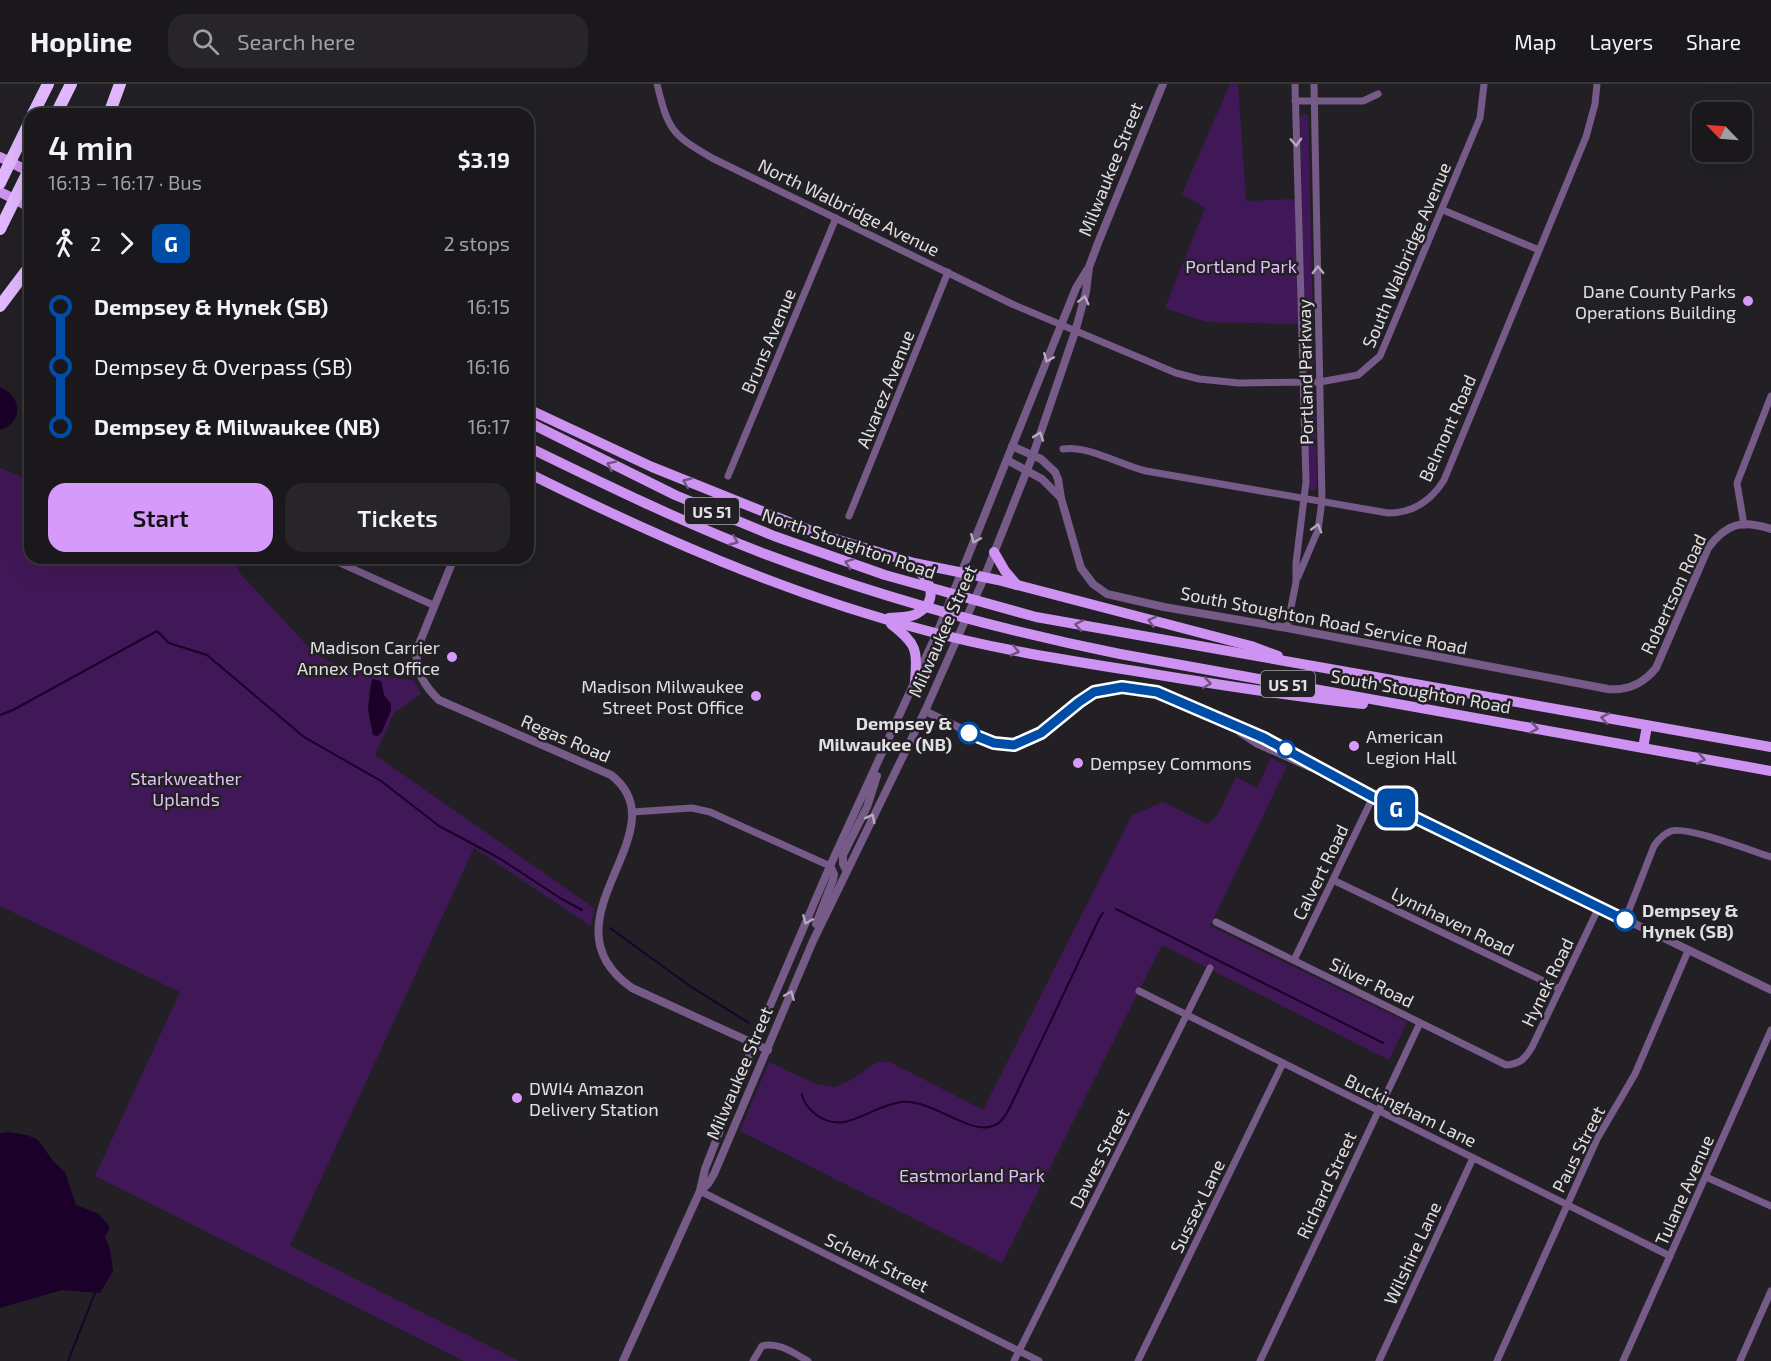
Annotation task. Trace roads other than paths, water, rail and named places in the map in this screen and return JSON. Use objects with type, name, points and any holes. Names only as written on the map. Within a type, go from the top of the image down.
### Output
[{"type":"highway","points":[[36,108],[48,84]]},
{"type":"highway","points":[[59,108],[71,84]]},
{"type":"highway","points":[[112,108],[120,84]]},
{"type":"highway","points":[[0,183],[24,134]]},
{"type":"highway","points":[[1,227],[24,182]]},
{"type":"highway","points":[[0,306],[24,274]]},
{"type":"highway","points":[[0,315],[24,287]]},
{"type":"main road","points":[[0,157],[24,167]]},
{"type":"main road","points":[[0,192],[24,204]]},
{"type":"main road","points":[[534,412],[652,467],[819,534],[895,558],[1017,585],[1251,646],[1309,666]]},
{"type":"main road","name":"North Stoughton Road","points":[[534,425],[572,446],[686,500],[774,536],[904,581],[1036,617]]},
{"type":"main road","name":"North Stoughton Road","points":[[534,450],[638,500],[765,554],[898,598],[1031,635]]},
{"type":"main road","points":[[534,477],[706,556],[883,619],[937,633],[1029,655],[1281,694],[1455,716]]},
{"type":"main road","points":[[994,552],[1005,572],[1017,585]]},
{"type":"main road","points":[[883,619],[914,615],[920,612],[928,603],[930,595],[930,587],[925,575],[895,558]]},
{"type":"main road","name":"South Stoughton Road","points":[[1036,617],[1771,747]]},
{"type":"main road","points":[[883,619],[908,637],[914,645],[917,657],[915,682]]},
{"type":"main road","name":"South Stoughton Road","points":[[1031,635],[1120,654],[1455,716],[1577,735],[1771,771]]},
{"type":"main road","points":[[1643,748],[1647,726]]},
{"type":"street","name":"North Walbridge Avenue","points":[[657,84],[665,116],[684,142],[712,158],[1060,326]]},
{"type":"street","name":"Milwaukee Street","points":[[623,1361],[700,1191],[705,1169],[754,1043],[830,866],[937,633],[1060,326],[1076,288],[1089,267],[1163,84]]},
{"type":"street","name":"Portland Parkway","points":[[1287,628],[1296,582],[1296,563],[1305,499],[1295,84]]},
{"type":"street","name":"Portland Parkway","points":[[1296,582],[1318,530],[1322,501],[1314,84]]},
{"type":"street","name":"South Walbridge Avenue","points":[[1060,326],[1176,373],[1199,380],[1239,383],[1320,382],[1358,375],[1380,356],[1480,118],[1484,84]]},
{"type":"street","name":"Belmont Road","points":[[1063,449],[1076,448],[1088,451],[1138,469],[1305,499],[1394,513],[1414,508],[1434,494],[1444,480],[1586,137],[1595,104],[1597,84]]},
{"type":"street","points":[[1295,101],[1363,101],[1378,94]]},
{"type":"street","points":[[1443,210],[1539,250]]},
{"type":"street","name":"Bruns Avenue","points":[[728,476],[836,218]]},
{"type":"street","name":"Milwaukee Street","points":[[700,1191],[714,1174],[810,948],[925,711],[984,578],[1033,454],[1075,332],[1086,292],[1089,267]]},
{"type":"street","name":"Alvarez Avenue","points":[[849,516],[948,272]]},
{"type":"street","points":[[1771,396],[1737,483],[1744,525],[1758,525],[1771,529]]},
{"type":"street","name":"South Stoughton Road Service Road","points":[[1012,446],[1033,454],[1054,472],[1058,479],[1061,498],[1081,568],[1093,584],[1107,594],[1175,609],[1608,689],[1629,688],[1644,681]]},
{"type":"street","points":[[1007,460],[1048,484],[1061,498]]},
{"type":"street","name":"Robertson Road","points":[[1644,681],[1656,668],[1662,656],[1708,548],[1719,534],[1732,526],[1744,525]]},
{"type":"street","points":[[342,564],[433,605],[451,564]]},
{"type":"street","name":"Regas Road","points":[[433,605],[417,649],[419,672],[426,687],[439,700],[611,775],[626,790],[632,812]]},
{"type":"street","points":[[925,711],[985,740],[1014,745],[1041,733],[1089,695],[1101,690],[1122,687],[1166,695],[1231,725],[1256,743],[1321,770],[1771,990]]},
{"type":"street","points":[[846,870],[843,855],[867,807],[883,752]]},
{"type":"street","name":"Calvert Road","points":[[1294,960],[1373,797]]},
{"type":"street","points":[[768,1050],[632,988],[615,975],[609,965],[598,938],[598,920],[605,896],[630,837],[632,812],[692,807],[710,812],[830,866],[834,874],[833,880],[819,913],[810,948]]},
{"type":"street","points":[[1625,920],[1654,846],[1658,840],[1671,831],[1690,832],[1771,857]]},
{"type":"street","name":"Lynnhaven Road","points":[[1333,880],[1560,989]]},
{"type":"street","name":"Hynek Road","points":[[1515,1064],[1526,1057],[1599,907]]},
{"type":"street","name":"Silver Road","points":[[1216,922],[1506,1065],[1515,1064]]},
{"type":"street","name":"Paus Street","points":[[1497,1361],[1597,1139],[1635,1074],[1688,951]]},
{"type":"street","name":"Dawes Street","points":[[1014,1361],[1210,968]]},
{"type":"street","name":"Buckingham Lane","points":[[1139,991],[1670,1256]]},
{"type":"street","name":"Richard Street","points":[[1260,1361],[1420,1023]]},
{"type":"street","name":"Tulane Avenue","points":[[1623,1361],[1771,1030]]},
{"type":"street","name":"Sussex Lane","points":[[1138,1361],[1283,1064]]},
{"type":"street","name":"Wilshire Lane","points":[[1379,1361],[1473,1158]]},
{"type":"street","points":[[1706,1177],[1771,1206]]},
{"type":"street","name":"Schenk Street","points":[[700,1191],[1039,1361]]},
{"type":"street","points":[[1740,1361],[1771,1291]]},
{"type":"street","points":[[753,1361],[762,1346],[771,1344],[808,1361]]},
{"type":"waterway","points":[[0,715],[157,631],[169,643],[207,655],[304,737],[381,781],[439,826],[499,858],[582,910]]},
{"type":"waterway","points":[[1116,909],[1383,1043]]},
{"type":"waterway","points":[[802,1094],[806,1105],[814,1113],[825,1120],[836,1122],[846,1122],[889,1105],[912,1102],[970,1125],[989,1127],[997,1124],[1011,1105],[1103,913]]},
{"type":"waterway","points":[[610,928],[690,986],[749,1023]]},
{"type":"waterway","points":[[68,1361],[95,1293]]},
{"type":"place","name":"Dane County Parks Operations Building","points":[[1748,301]]},
{"type":"place","name":"Madison Carrier Annex Post Office","points":[[452,657]]},
{"type":"place","name":"Madison Milwaukee Street Post Office","points":[[756,696]]},
{"type":"place","name":"Dempsey & Milwaukee (NB)","points":[[969,733]]},
{"type":"place","name":"American Legion Hall","points":[[1354,746]]},
{"type":"place","name":"Dempsey Commons","points":[[1078,763]]},
{"type":"place","name":"Dempsey & Hynek (SB)","points":[[1625,920]]},
{"type":"place","name":"DWI4 Amazon Delivery Station","points":[[517,1098]]},
{"type":"park label","name":"Portland Park","points":[[1241,266]]},
{"type":"park label","name":"Starkweather Uplands","points":[[186,788]]},
{"type":"park label","name":"Eastmorland Park","points":[[972,1175]]}]
